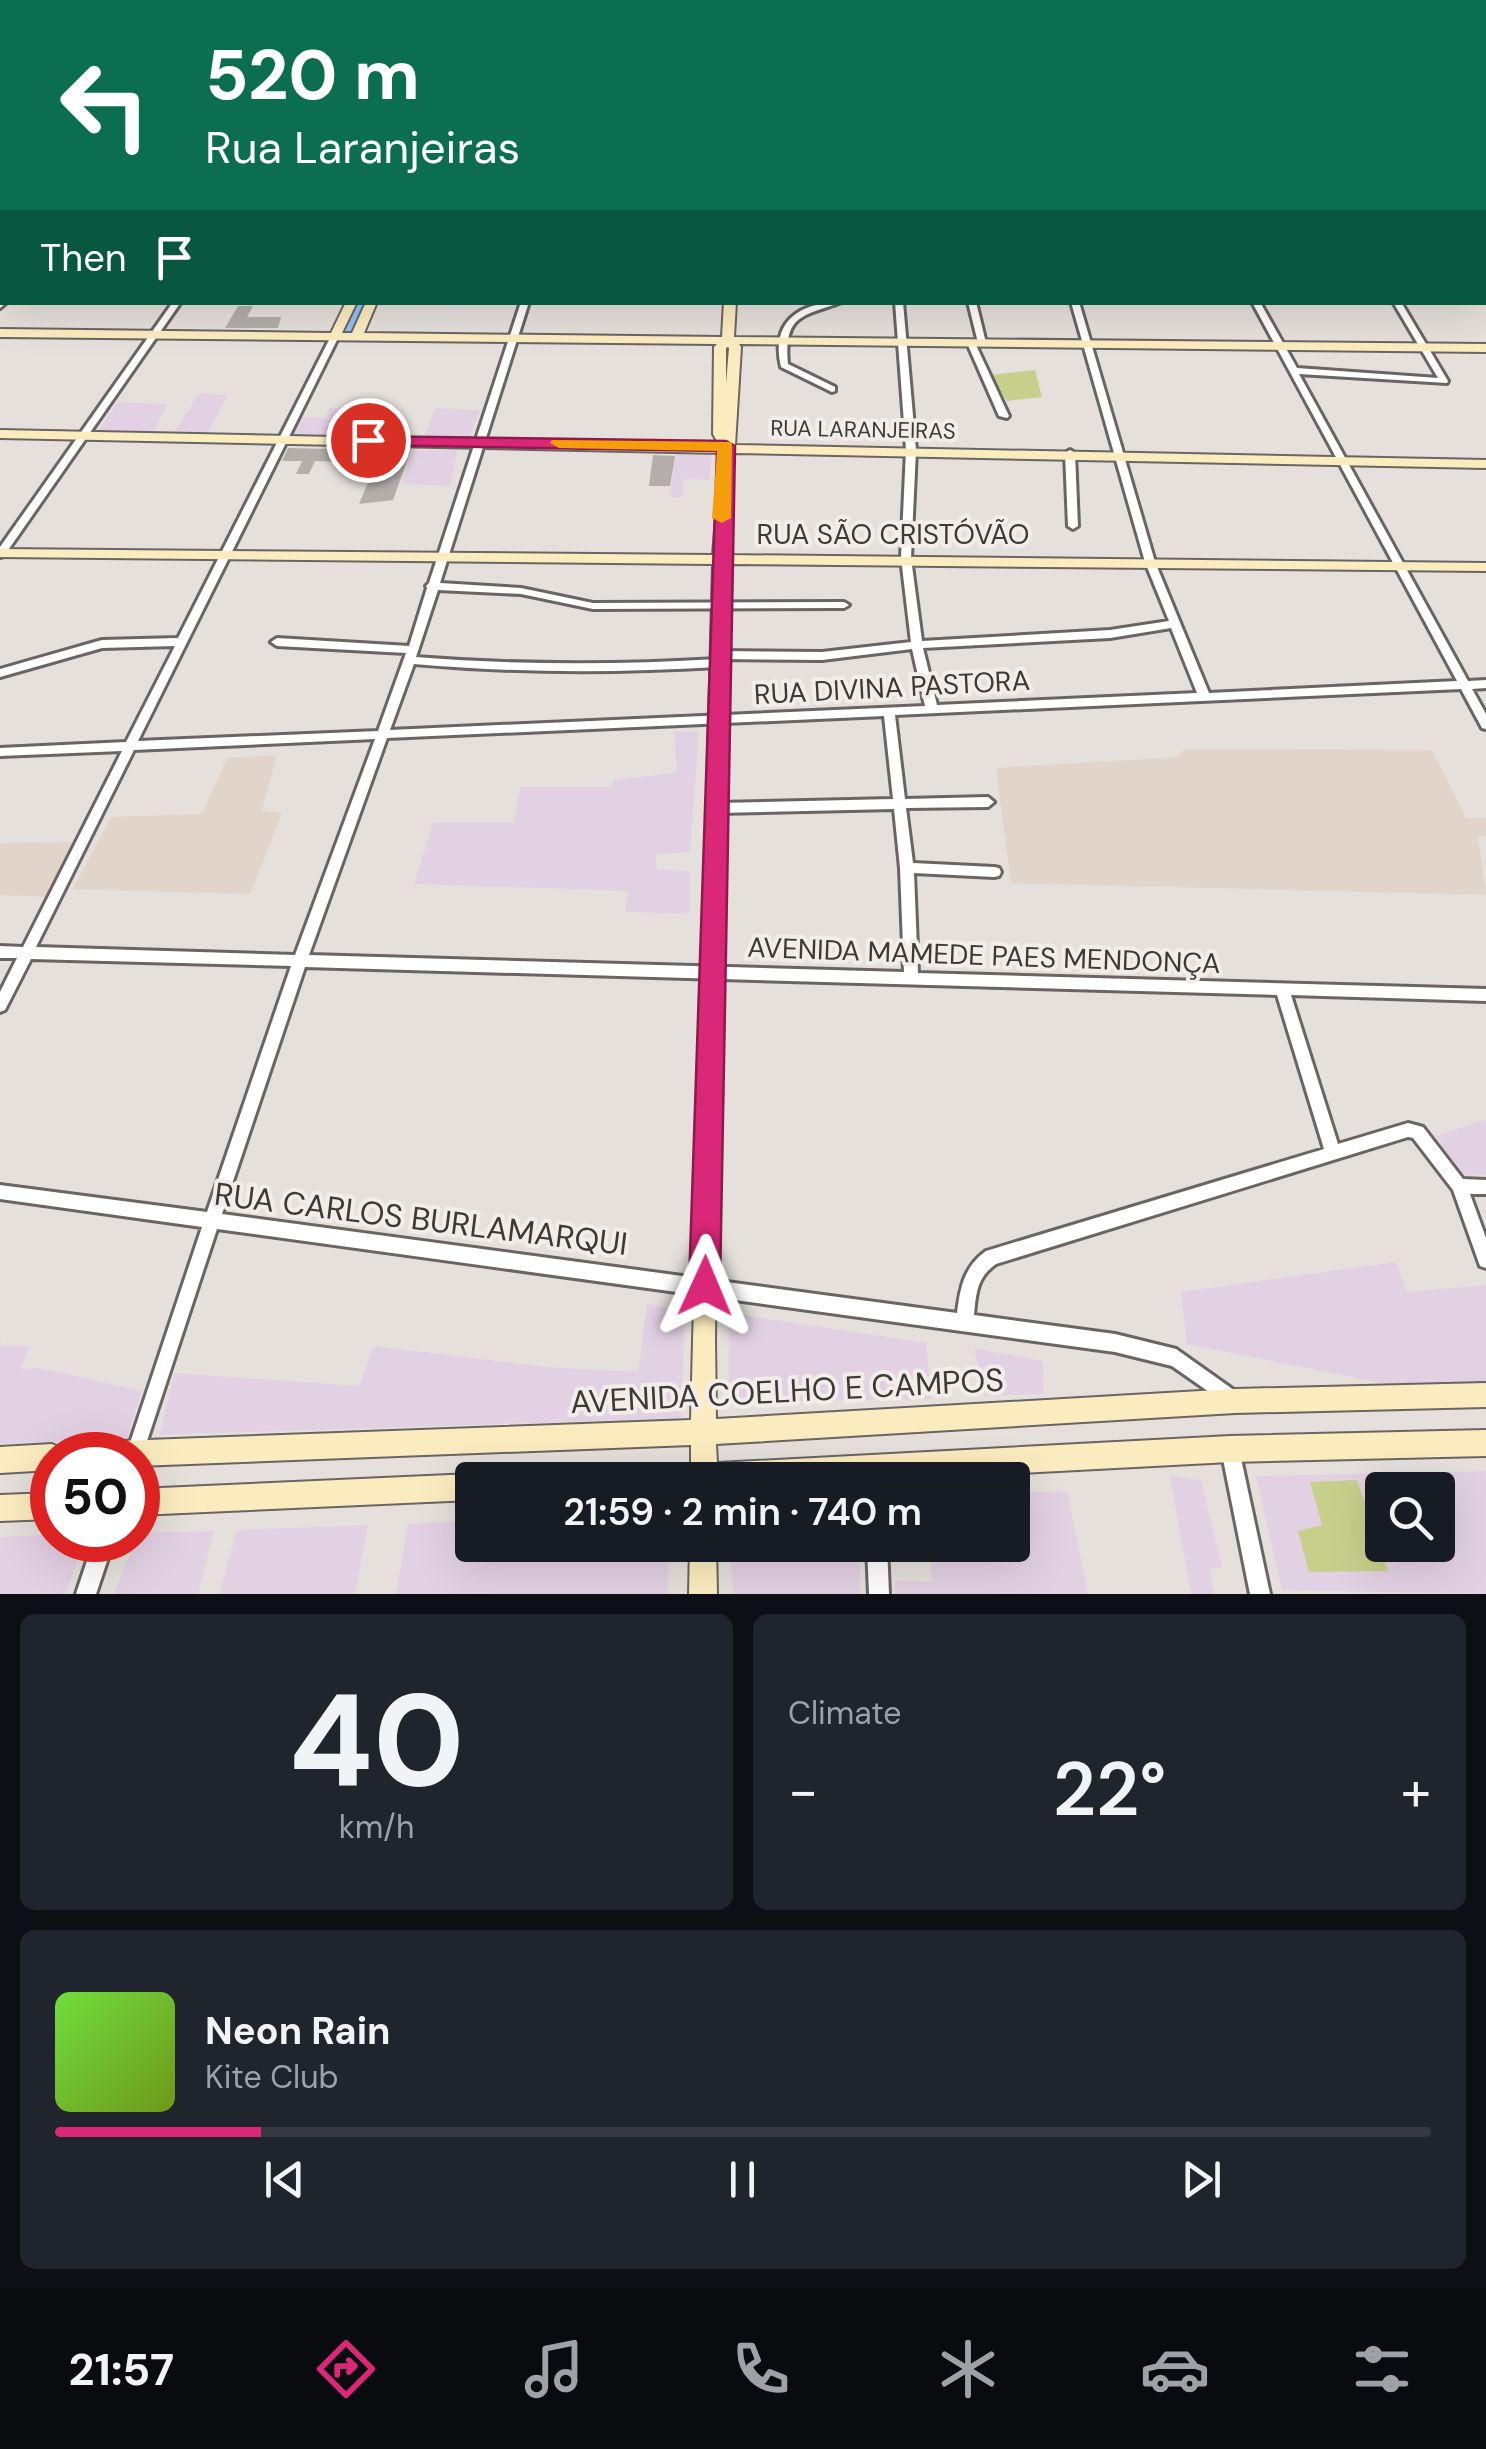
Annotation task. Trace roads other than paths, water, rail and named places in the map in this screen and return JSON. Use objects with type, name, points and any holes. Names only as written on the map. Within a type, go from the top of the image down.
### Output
[{"type":"main road","points":[[346,337],[351,305]]},
{"type":"main road","points":[[346,337],[370,305]]},
{"type":"main road","points":[[728,341],[730,305]]},
{"type":"main road","points":[[0,333],[1486,348]]},
{"type":"main road","points":[[703,1462],[720,558],[726,446],[732,434],[735,347],[728,341]]},
{"type":"main road","name":"RUA LARANJEIRAS","points":[[0,434],[1486,464]]},
{"type":"main road","name":"RUA SÃO CRISTÓVÃO","points":[[0,553],[1486,566]]},
{"type":"main road","name":"AVENIDA COELHO E CAMPOS","points":[[160,1452],[702,1432],[1235,1401],[1486,1395]]},
{"type":"main road","points":[[1030,1463],[1230,1449],[1486,1443]]},
{"type":"main road","points":[[0,1460],[30,1458]]},
{"type":"main road","points":[[160,1501],[455,1488]]},
{"type":"main road","points":[[0,1508],[30,1507]]},
{"type":"main road","points":[[702,1594],[703,1562]]},
{"type":"street","points":[[0,553],[176,305]]},
{"type":"street","points":[[141,1432],[299,963],[411,655],[524,305]]},
{"type":"street","points":[[826,305],[797,312],[789,319],[783,341],[784,365],[832,388]]},
{"type":"street","points":[[898,305],[911,450],[906,558],[917,645],[932,709]]},
{"type":"street","points":[[972,305],[976,343],[1004,416]]},
{"type":"street","points":[[1076,305],[1150,562],[1204,698]]},
{"type":"street","points":[[1258,305],[1486,725]]},
{"type":"street","points":[[1296,371],[1436,382],[1445,376],[1399,305]]},
{"type":"street","points":[[0,1006],[281,438],[346,337]]},
{"type":"street","points":[[1070,454],[1073,526]]},
{"type":"street","points":[[432,586],[521,591],[593,606],[844,604]]},
{"type":"street","points":[[278,642],[511,670],[598,672],[718,659],[822,656],[917,645],[1090,636],[1175,624]]},
{"type":"street","points":[[0,673],[102,644],[180,642]]},
{"type":"street","name":"RUA DIVINA PASTORA","points":[[0,752],[1486,684]]},
{"type":"street","points":[[889,712],[906,868],[911,978]]},
{"type":"street","points":[[718,808],[988,802]]},
{"type":"street","points":[[906,868],[994,872]]},
{"type":"street","name":"AVENIDA MAMEDE PAES MENDONÇA","points":[[0,952],[1486,995]]},
{"type":"street","points":[[1282,989],[1332,1150]]},
{"type":"street","points":[[966,1322],[970,1280],[977,1265],[992,1256],[1332,1150],[1414,1130],[1459,1186],[1486,1260]]},
{"type":"street","points":[[1459,1186],[1486,1186]]},
{"type":"street","name":"RUA CARLOS BURLAMARQUI","points":[[0,1192],[705,1286],[1161,1352],[1195,1369],[1235,1401]]},
{"type":"street","points":[[1230,1449],[1260,1594]]},
{"type":"street","points":[[86,1594],[97,1562]]},
{"type":"street","points":[[878,1562],[879,1594]]},
{"type":"waterway","points":[[350,332],[362,305]]}]
